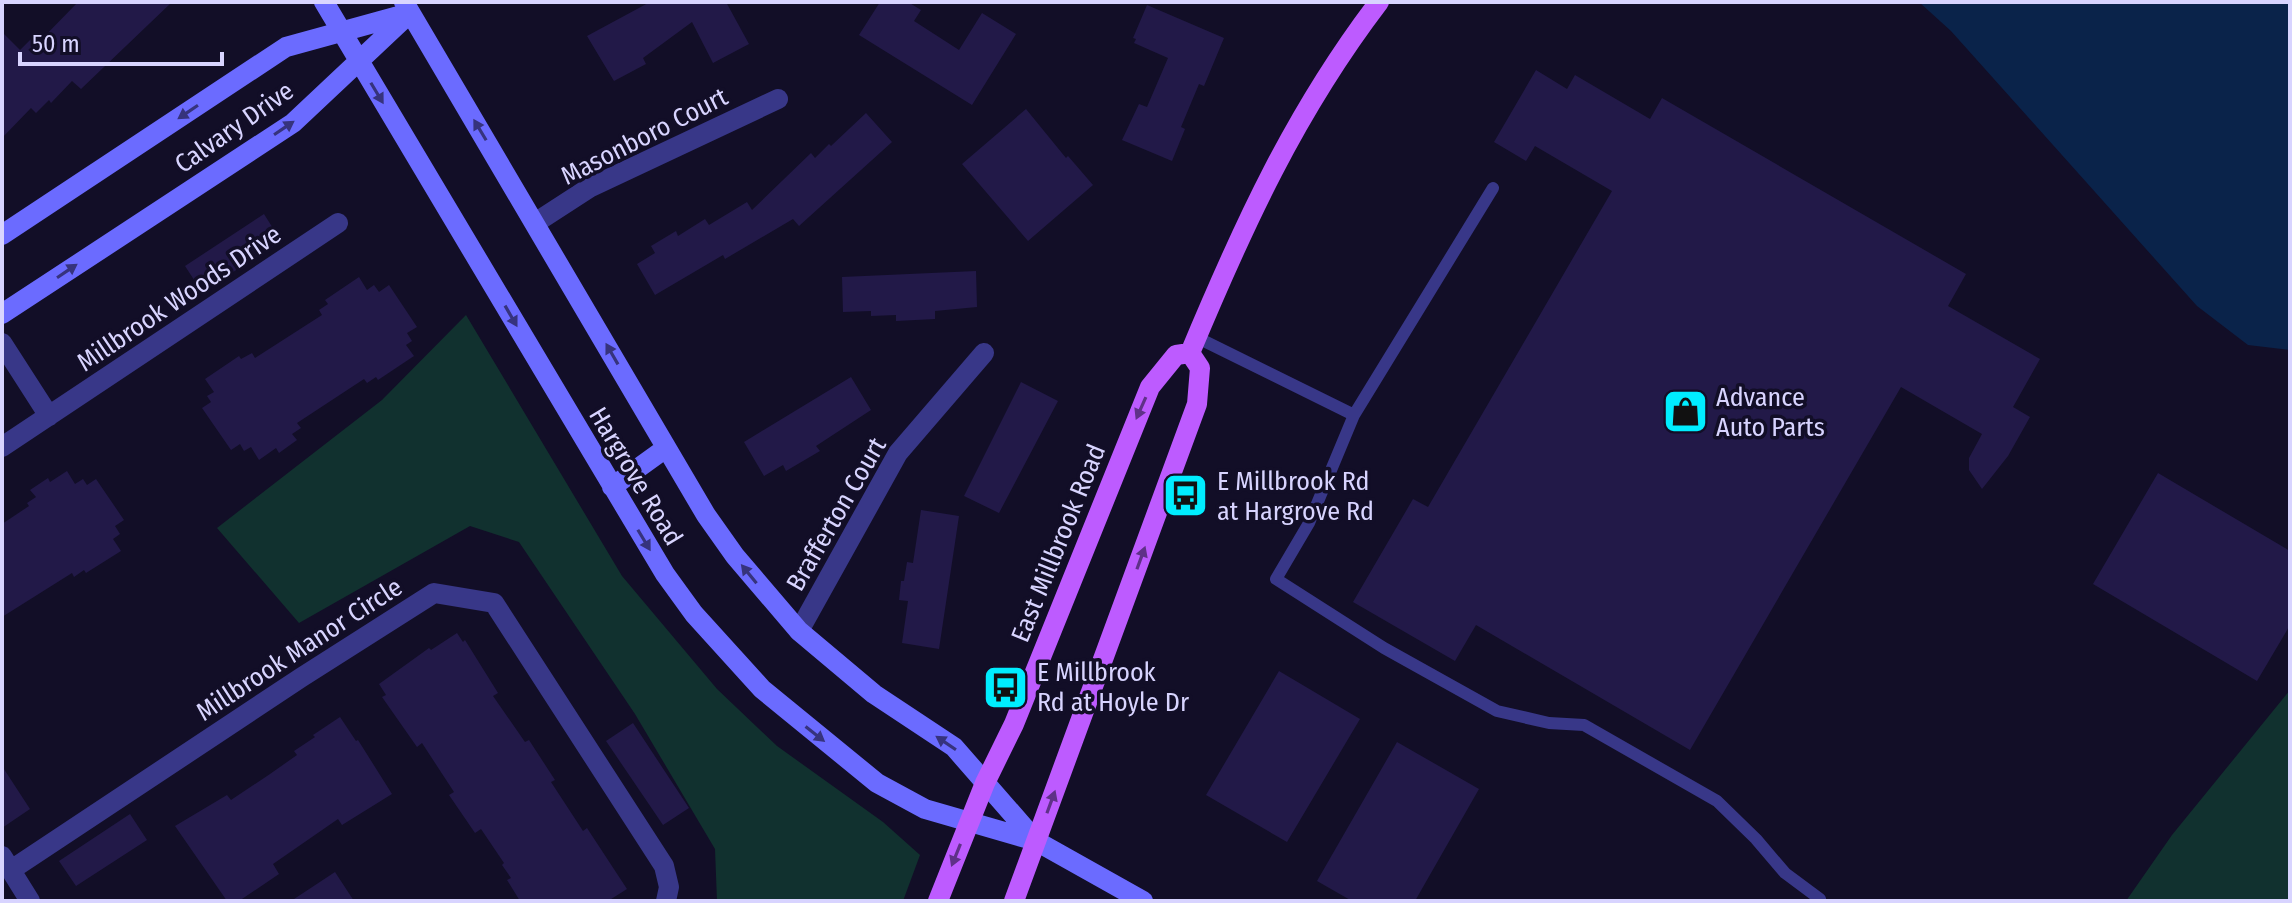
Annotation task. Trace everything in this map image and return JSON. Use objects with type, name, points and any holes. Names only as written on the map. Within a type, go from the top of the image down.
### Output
[{"type":"main road","points":[[1014,901],[1197,404],[1200,368],[1193,345],[1236,243],[1287,140],[1379,2]]},
{"type":"main road","name":"East Millbrook Road","points":[[938,901],[985,783],[1014,724],[1150,387],[1176,355],[1193,345]]},
{"type":"street","name":"Hargrove Road","points":[[324,2],[665,574],[694,614],[762,689],[877,783],[925,809],[1036,841],[1143,901]]},
{"type":"street","name":"Hargrove Road","points":[[407,7],[706,515],[735,556],[799,631],[874,694],[954,747],[1036,841]]},
{"type":"street","name":"Calvary Drive","points":[[2,235],[286,47],[341,32],[407,7]]},
{"type":"street","name":"Calvary Drive","points":[[2,314],[293,123],[358,62],[407,7]]},
{"type":"street","name":"Masonboro Court","points":[[535,223],[589,188],[778,99]]},
{"type":"street","name":"Millbrook Woods Drive","points":[[2,447],[338,223]]},
{"type":"street","points":[[2,343],[49,416]]},
{"type":"street","name":"Brafferton Court","points":[[799,631],[898,453],[984,353]]},
{"type":"street","points":[[612,487],[666,448]]},
{"type":"street","name":"Millbrook Manor Circle","points":[[7,863],[434,593],[494,603],[664,866],[669,887],[666,901]]},
{"type":"street","points":[[7,863],[30,901]]},
{"type":"lane","points":[[1493,188],[1354,415],[1309,523],[1276,579],[1384,648],[1497,711],[1549,723],[1584,725],[1717,801],[1785,873],[1820,899]]},
{"type":"lane","points":[[1193,345],[1354,415]]},
{"type":"green space","points":[[466,315],[622,576],[717,689],[777,746],[883,822],[920,855],[903,901],[717,901],[715,849],[635,714],[519,542],[470,526],[299,623],[217,528],[382,400]]},
{"type":"green space","points":[[2290,690],[2290,901],[2126,901],[2172,835]]},
{"type":"water","points":[[1919,2],[2290,2],[2290,350],[2248,345],[2197,306],[1951,31]]},
{"type":"building","points":[[78,2],[172,2],[81,89],[72,81],[51,103],[49,100],[36,113],[31,108],[2,138],[2,32],[20,50],[32,38],[38,43]]},
{"type":"building","points":[[650,2],[726,2],[749,44],[713,63],[692,22],[643,58],[646,64],[614,81],[587,36]]},
{"type":"building","points":[[880,2],[908,2],[921,10],[914,21],[959,50],[982,13],[1016,34],[972,105],[859,35]]},
{"type":"building","points":[[1147,5],[1224,38],[1204,86],[1199,84],[1181,127],[1185,129],[1172,161],[1122,140],[1139,104],[1147,107],[1168,58],[1134,43],[1136,39],[1133,38]]},
{"type":"building","name":"Advance Auto Parts","points":[[1536,70],[1567,89],[1575,75],[1650,119],[1662,98],[1966,274],[1948,306],[2040,359],[2013,407],[2030,417],[2008,456],[1982,489],[1969,470],[1969,458],[1982,434],[1901,387],[1690,750],[1476,625],[1455,661],[1353,602],[1413,499],[1428,507],[1612,191],[1535,146],[1526,161],[1494,142]]},
{"type":"building","points":[[1026,109],[1093,185],[1028,241],[962,164]]},
{"type":"building","points":[[866,113],[892,142],[799,226],[793,219],[655,295],[637,264],[655,253],[651,246],[676,231],[678,236],[705,219],[709,225],[747,202],[752,210],[811,153],[815,158]]},
{"type":"building","points":[[264,214],[281,241],[202,292],[185,266]]},
{"type":"building","points":[[976,271],[977,307],[935,311],[935,319],[896,321],[896,315],[871,316],[871,311],[843,312],[842,277]]},
{"type":"building","points":[[359,277],[367,290],[374,285],[379,292],[389,285],[417,327],[407,333],[412,341],[406,345],[414,356],[378,380],[376,377],[367,383],[364,379],[297,423],[301,428],[292,434],[297,440],[279,453],[276,448],[259,460],[251,447],[244,451],[240,444],[231,450],[202,408],[211,402],[207,396],[214,392],[205,379],[239,356],[241,359],[252,353],[255,358],[322,315],[319,310],[328,304],[325,300]]},
{"type":"building","points":[[851,377],[871,410],[816,446],[820,451],[786,471],[783,465],[764,476],[744,442]]},
{"type":"building","points":[[1021,382],[1058,401],[999,513],[964,496]]},
{"type":"building","points":[[67,471],[75,484],[83,479],[87,485],[96,479],[124,520],[115,526],[120,534],[113,539],[121,551],[86,573],[84,570],[74,577],[72,573],[2,617],[2,524],[29,506],[27,503],[36,497],[30,490],[48,478],[50,482]]},
{"type":"building","points":[[2158,473],[2290,551],[2290,625],[2257,681],[2093,584]]},
{"type":"building","points":[[921,510],[959,516],[939,649],[902,643],[908,601],[899,600],[901,581],[904,581],[907,562],[913,563]]},
{"type":"building","points":[[457,633],[463,642],[465,640],[498,693],[493,696],[525,742],[529,740],[555,780],[551,782],[583,831],[587,828],[627,889],[608,901],[520,901],[507,880],[511,878],[502,865],[504,863],[481,829],[475,833],[449,795],[454,792],[422,743],[417,747],[382,697],[386,695],[379,684],[429,648],[431,650]]},
{"type":"building","points":[[1279,671],[1360,719],[1287,842],[1206,795]]},
{"type":"building","points":[[340,717],[392,794],[342,825],[338,819],[273,864],[279,874],[239,901],[227,901],[175,826],[227,795],[231,800],[297,755],[294,751]]},
{"type":"building","points":[[633,723],[689,808],[663,825],[606,741]]},
{"type":"building","points":[[1397,742],[1479,789],[1415,901],[1352,901],[1317,881]]},
{"type":"building","points":[[2,766],[30,809],[2,828]]},
{"type":"building","points":[[130,814],[147,840],[76,886],[59,861]]},
{"type":"building","points":[[335,872],[354,901],[291,901]]},
{"type":"place","name":"Advance Auto Parts","points":[[1685,412]]},
{"type":"place","name":"E Millbrook Rd at Hargrove Rd","points":[[1186,496]]},
{"type":"place","name":"E Millbrook Rd at Hoyle Dr","points":[[1006,687]]}]
